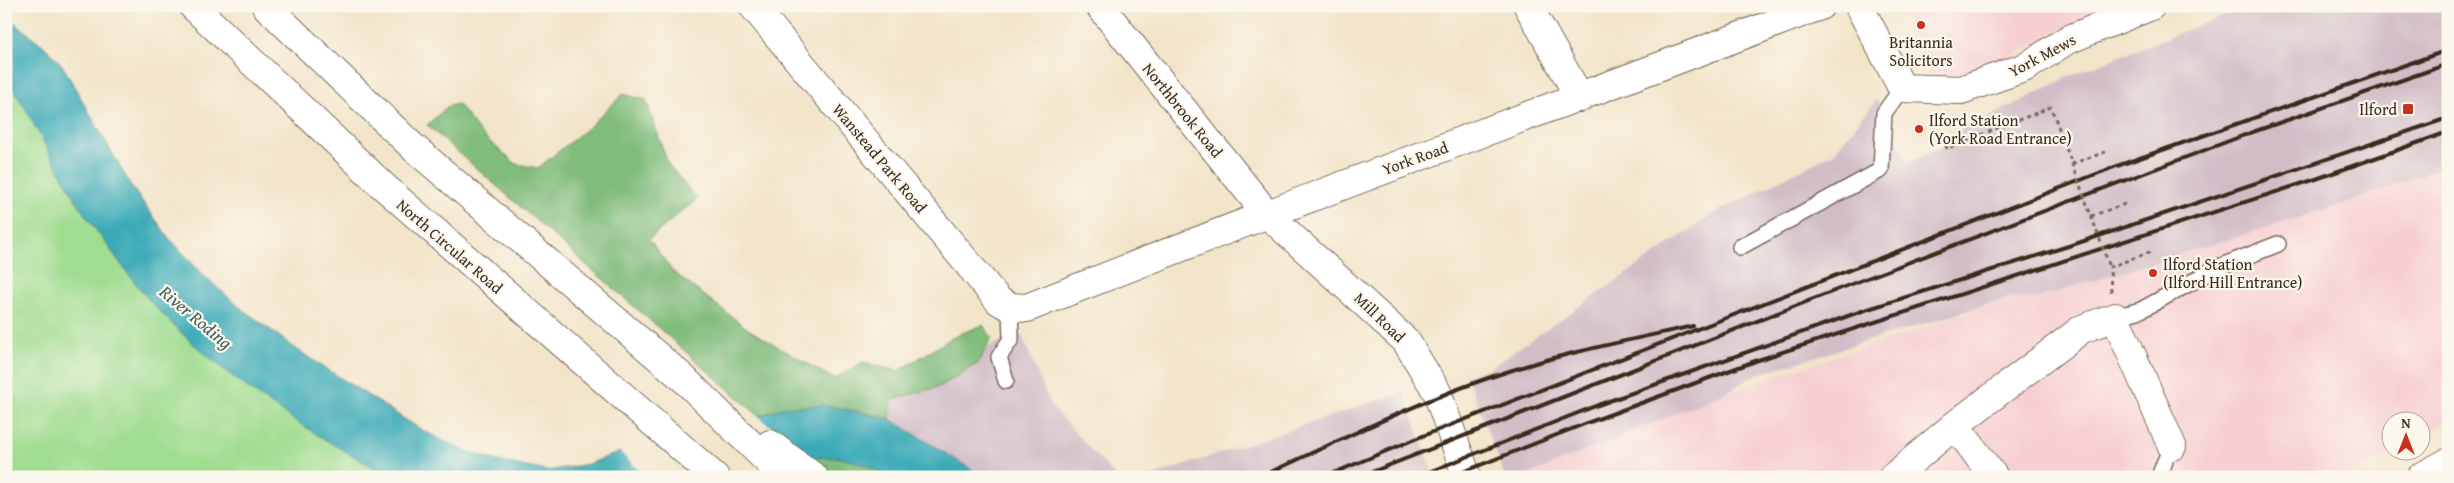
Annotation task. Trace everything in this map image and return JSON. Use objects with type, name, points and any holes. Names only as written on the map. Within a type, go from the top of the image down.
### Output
[{"type":"main road","name":"North Circular Road","points":[[193,6],[382,185],[715,477]]},
{"type":"main road","points":[[266,6],[414,148],[683,378],[814,477]]},
{"type":"main road","name":"Wanstead Park Road","points":[[752,6],[999,301],[1010,307]]},
{"type":"main road","name":"Northbrook Road","points":[[1100,6],[1266,213]]},
{"type":"main road","points":[[1528,6],[1580,98]]},
{"type":"main road","name":"York Road","points":[[1010,307],[1027,308],[1266,213],[1580,98],[1820,6]]},
{"type":"main road","points":[[1859,6],[1902,88]]},
{"type":"main road","name":"York Mews","points":[[1902,88],[1961,90],[2026,67],[2067,40],[2151,6]]},
{"type":"main road","name":"Mill Road","points":[[1266,213],[1406,341],[1437,392],[1467,477]]},
{"type":"main road","points":[[1893,477],[1955,425],[2082,329],[2115,317],[2169,453]]},
{"type":"main road","points":[[683,378],[784,477]]},
{"type":"main road","points":[[648,420],[694,477]]},
{"type":"main road","points":[[1955,425],[1994,477]]},
{"type":"main road","points":[[2421,477],[2448,462]]},
{"type":"lane","points":[[1740,247],[1882,170],[1884,113],[1902,88]]},
{"type":"lane","points":[[2115,317],[2141,310],[2219,268],[2278,244]]},
{"type":"lane","points":[[1006,382],[1000,357],[1011,339],[1010,307]]},
{"type":"lane","points":[[2159,477],[2169,453]]},
{"type":"path","points":[[1946,145],[1947,149],[2051,107],[2110,267],[2150,252]]},
{"type":"path","points":[[2072,164],[2108,151]]},
{"type":"path","points":[[2091,216],[2125,204]]},
{"type":"shaded area","points":[[1900,6],[2123,6],[2055,32],[1976,76],[1929,74]]},
{"type":"shaded area","points":[[2249,6],[2448,6],[2448,165],[2340,205],[2034,299],[2013,297],[1755,375],[1725,393],[1522,477],[1505,477],[1467,376],[1490,368],[1713,214],[1834,153],[1877,99],[1908,163],[1953,141],[1954,132],[1973,125],[2074,74]]},
{"type":"shaded area","points":[[2448,155],[2448,422],[2432,431],[2432,410],[2382,410],[2382,457],[2345,477],[1522,477],[1725,393]]},
{"type":"shaded area","points":[[1021,334],[1051,406],[1116,477],[984,477],[890,419],[891,400],[912,393],[978,363],[987,347]]},
{"type":"shaded area","points":[[1403,392],[1435,477],[1149,477]]},
{"type":"green space","points":[[6,16],[45,47],[62,65],[131,186],[169,238],[205,277],[242,309],[302,353],[420,429],[460,449],[498,461],[524,477],[6,477]]},
{"type":"green space","points":[[623,94],[646,100],[668,164],[697,199],[649,239],[672,271],[748,329],[834,379],[863,362],[898,371],[957,335],[983,325],[992,338],[978,363],[941,386],[891,400],[890,419],[855,410],[785,407],[759,416],[427,125],[448,106],[458,104],[481,134],[516,164],[538,168],[590,126]]},
{"type":"green space","points":[[839,457],[863,464],[892,477],[828,477],[806,458]]},
{"type":"water","name":"River Roding","points":[[6,16],[45,47],[62,65],[131,186],[169,238],[205,277],[242,309],[302,353],[420,429],[460,449],[498,461],[547,471],[588,464],[628,449],[759,416],[785,407],[825,405],[890,419],[984,477],[892,477],[863,464],[839,457],[806,458],[731,477],[391,477],[303,426],[247,387],[194,344],[144,294],[82,210],[21,101],[6,80]]},
{"type":"pier","points":[[756,414],[809,460],[741,477],[646,477],[618,450]]},
{"type":"railway","points":[[1324,477],[1420,437],[2117,166],[2448,50]]},
{"type":"railway","points":[[1359,477],[1862,280],[2250,133],[2448,64]]},
{"type":"railway","points":[[1416,477],[1598,405],[1862,311],[2078,243],[2448,118]]},
{"type":"railway","points":[[1450,477],[1587,423],[1758,360],[2316,179],[2448,132]]},
{"type":"railway","points":[[1260,477],[1435,398],[1494,376],[1567,354],[1693,326]]},
{"type":"place","name":"Britannia Solicitors","points":[[1921,25]]},
{"type":"place","name":"Ilford","points":[[2408,109]]},
{"type":"place","name":"Ilford Station (York Road Entrance)","points":[[1919,129]]},
{"type":"place","name":"Ilford Station (Ilford Hill Entrance)","points":[[2153,273]]}]
